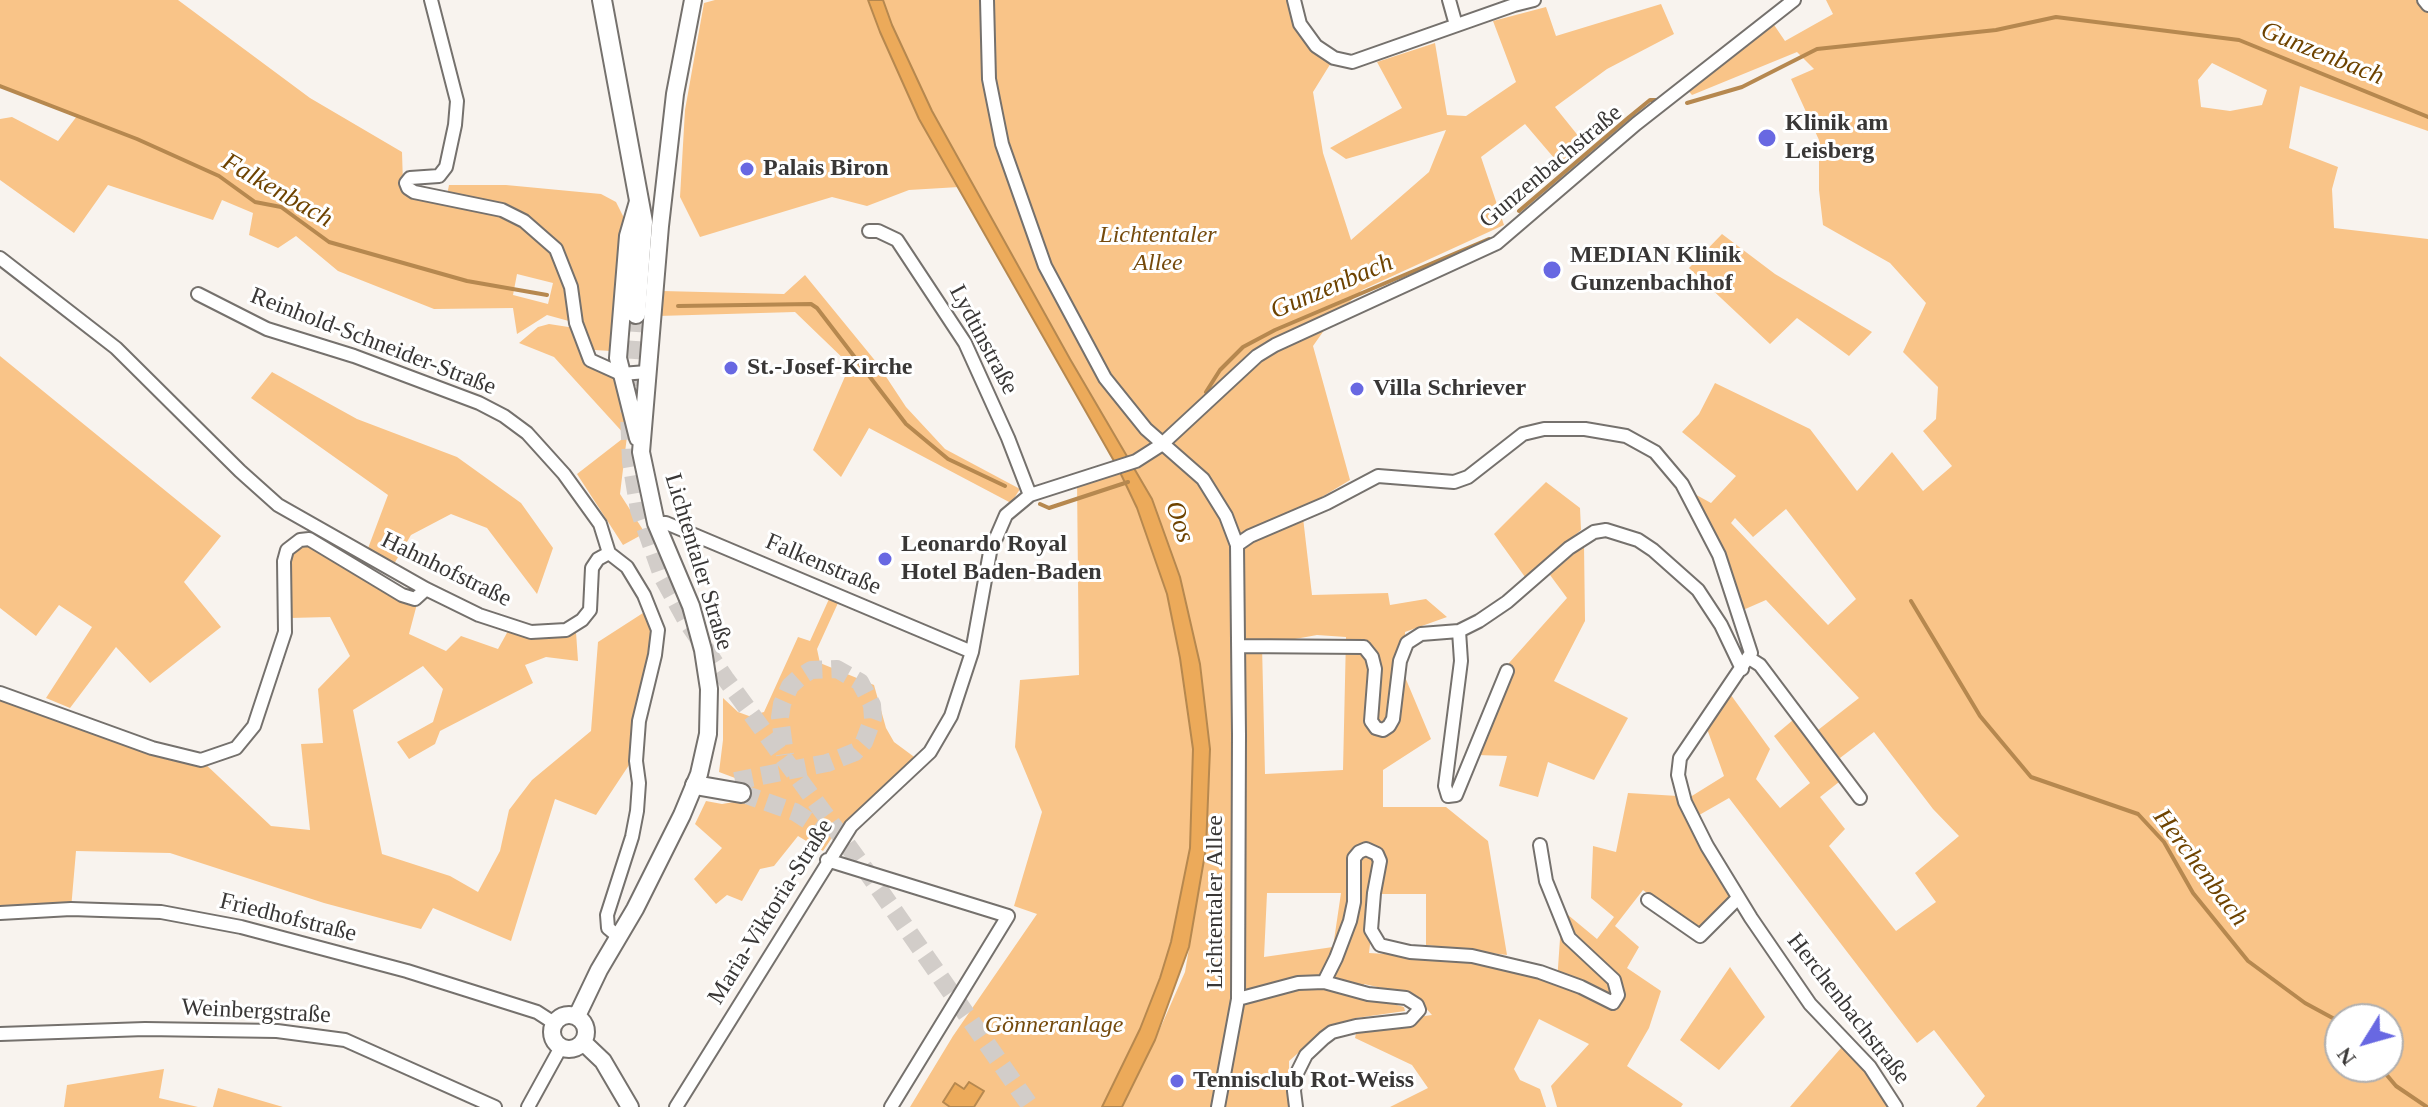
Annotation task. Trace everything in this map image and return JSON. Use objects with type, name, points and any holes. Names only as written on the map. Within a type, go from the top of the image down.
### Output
[{"type":"main road","points":[[602,0],[640,194],[643,222],[636,314]]},
{"type":"main road","name":"Lichtentaler Straße","points":[[577,1016],[599,970],[635,909],[697,779],[708,734],[709,710],[703,650],[691,606],[656,523],[641,452],[675,94],[693,0]]},
{"type":"main road","points":[[640,194],[628,236],[618,358],[641,452]]},
{"type":"main road","points":[[697,779],[719,780],[738,787]]},
{"type":"main road","points":[[562,1016],[577,1016],[585,1025],[586,1037],[571,1049],[561,1047],[553,1036],[554,1023],[562,1016]]},
{"type":"main road","points":[[583,1042],[603,1061],[630,1107]]},
{"type":"street","points":[[431,0],[457,101],[455,125],[446,167],[439,176],[410,178],[406,183],[408,188],[414,192],[502,210],[524,221],[556,249],[563,263],[571,287],[576,323],[590,360],[621,374],[647,372]]},
{"type":"street","name":"Lichtentaler Allee","points":[[987,0],[989,79],[1002,144],[1045,266],[1105,378],[1131,413],[1161,445],[1185,461],[1210,489],[1226,516],[1237,545],[1238,999],[1218,1107]]},
{"type":"street","points":[[1294,0],[1300,24],[1316,46],[1334,58],[1352,62],[1534,0]]},
{"type":"street","points":[[1449,0],[1456,25]]},
{"type":"street","name":"Gunzenbachstraße","points":[[1161,445],[1257,356],[1275,345],[1497,243],[1615,142],[1794,0]]},
{"type":"street","points":[[2424,0],[2428,5]]},
{"type":"street","name":"Lydtinstraße","points":[[869,231],[878,231],[897,240],[965,343],[1030,495]]},
{"type":"street","name":"Hahnhofstraße","points":[[0,258],[116,348],[278,505],[426,589],[479,615],[531,632],[566,630],[582,620],[590,610],[592,568],[598,559],[609,553]]},
{"type":"street","name":"Reinhold-Schneider-Straße","points":[[198,294],[267,329],[354,356],[479,403],[504,416],[527,433],[564,474],[600,524],[609,553]]},
{"type":"street","points":[[1237,545],[1378,476],[1454,482],[1468,477],[1523,434],[1544,429],[1585,429],[1626,436],[1655,452],[1682,484],[1723,566],[1750,647],[1745,664]]},
{"type":"street","name":"Maria-Viktoria-Straße","points":[[676,1107],[827,860],[851,826],[930,752],[951,716],[972,652],[990,552],[1006,515],[1030,495],[1118,468],[1161,445]]},
{"type":"street","name":"Falkenstraße","points":[[656,523],[666,523],[972,652]]},
{"type":"street","points":[[1238,646],[1364,647],[1372,657],[1375,669],[1371,721],[1376,728],[1383,730],[1393,719],[1400,661],[1407,643],[1430,632],[1459,631],[1501,607],[1582,538],[1606,530],[1628,536],[1653,550],[1698,590],[1745,664]]},
{"type":"street","points":[[0,693],[152,748],[201,760],[236,748],[254,726],[285,632],[284,561],[287,550],[300,540],[309,539],[402,595],[415,599],[426,589]]},
{"type":"street","points":[[609,553],[627,567],[644,595],[658,630],[639,721],[637,811],[607,915],[608,928],[619,937]]},
{"type":"street","points":[[1459,631],[1461,661],[1445,786],[1448,796],[1456,795],[1507,671]]},
{"type":"street","points":[[1745,664],[1760,665],[1860,798]]},
{"type":"street","name":"Herchenbachstraße","points":[[1745,664],[1680,758],[1678,775],[1692,818],[1738,898],[1810,1004],[1870,1067],[1896,1107]]},
{"type":"street","points":[[1324,982],[1350,921],[1354,902],[1354,858],[1366,849],[1377,854],[1380,861],[1371,930],[1380,945],[1410,952],[1472,956],[1540,972],[1613,1003],[1618,995],[1614,980],[1569,938],[1546,881],[1540,845]]},
{"type":"street","points":[[827,860],[1008,916],[891,1107]]},
{"type":"street","points":[[1648,900],[1700,936],[1738,898]]},
{"type":"street","name":"Friedhofstraße","points":[[0,913],[71,909],[161,912],[241,927],[421,975],[537,1012],[554,1023]]},
{"type":"street","points":[[1238,999],[1298,983],[1324,982],[1368,994],[1406,998],[1417,1005],[1419,1010],[1410,1020],[1356,1026],[1332,1032],[1324,1038],[1306,1055],[1296,1075],[1296,1107]]},
{"type":"street","name":"Weinbergstraße","points":[[0,1034],[145,1029],[277,1031],[345,1040],[495,1107]]},
{"type":"street","points":[[528,1107],[561,1047]]},
{"type":"green space","points":[[0,0],[178,0],[310,98],[402,152],[403,184],[446,200],[449,185],[506,185],[601,194],[616,202],[625,220],[611,351],[594,350],[584,344],[576,323],[547,315],[517,334],[513,308],[434,309],[338,271],[296,236],[278,248],[249,235],[253,213],[222,200],[213,220],[108,185],[74,233],[0,180],[0,119],[12,117],[58,141],[77,116],[0,86]],"holes":[[[517,274],[553,283],[548,304],[513,295]]]},
{"type":"green space","points":[[715,0],[1294,0],[1300,24],[1334,58],[1313,92],[1323,153],[1351,240],[1429,172],[1446,130],[1346,159],[1330,148],[1402,108],[1377,62],[1435,43],[1447,115],[1466,116],[1516,82],[1493,21],[1546,7],[1556,36],[1661,4],[1674,34],[1607,69],[1555,107],[1584,143],[1560,165],[1525,124],[1481,157],[1504,225],[1362,290],[1332,319],[1313,346],[1350,480],[1302,509],[1312,595],[1388,593],[1390,605],[1426,599],[1447,617],[1405,632],[1405,677],[1431,739],[1383,770],[1383,807],[1446,807],[1488,841],[1507,955],[1426,945],[1426,894],[1376,894],[1369,953],[1471,959],[1557,982],[1562,910],[1597,939],[1614,917],[1591,898],[1593,846],[1616,852],[1628,793],[1678,796],[1735,899],[1700,934],[1643,890],[1615,926],[1639,947],[1627,968],[1661,991],[1649,1028],[1627,1066],[1683,1104],[1681,1107],[1557,1107],[1551,1086],[1589,1044],[1539,1019],[1514,1069],[1520,1080],[1540,1089],[1546,1107],[1390,1107],[1428,1088],[1412,1065],[1355,1038],[1358,1025],[1432,1015],[1414,995],[1364,984],[1361,995],[1404,1007],[1405,1011],[1356,1018],[1328,1027],[1289,1061],[1289,1107],[1122,1107],[1185,972],[1206,848],[1210,749],[1152,499],[1070,359],[959,187],[909,190],[867,206],[832,197],[700,237],[680,197],[685,110],[704,3]],"holes":[[[1317,635],[1346,637],[1343,770],[1265,774],[1262,645]],[[1267,893],[1341,893],[1333,947],[1264,957]]]},
{"type":"green space","points":[[1826,0],[2424,0],[2428,5],[2428,131],[2300,86],[2289,148],[2338,167],[2332,189],[2334,228],[2428,239],[2428,1107],[1976,1107],[1985,1096],[1934,1030],[1917,1043],[1729,798],[1694,818],[1687,799],[1724,776],[1706,726],[1728,691],[1770,749],[1756,779],[1780,808],[1810,783],[1774,736],[1793,720],[1839,782],[1820,797],[1845,829],[1829,846],[1896,931],[1936,902],[1915,873],[1959,836],[1933,809],[1874,732],[1840,758],[1818,730],[1859,698],[1766,600],[1743,610],[1691,492],[1711,503],[1736,476],[1682,432],[1699,414],[1715,383],[1810,429],[1857,491],[1892,452],[1923,491],[1952,466],[1923,431],[1936,419],[1938,387],[1903,352],[1926,303],[1890,263],[1823,225],[1819,140],[1791,79],[1814,69],[1797,52],[1692,95],[1684,86],[1770,19],[1785,41],[1833,14]],"holes":[[[2212,63],[2267,90],[2262,105],[2230,111],[2201,107],[2198,80]],[[1786,509],[1856,599],[1828,625],[1731,523],[1735,518],[1753,537]]]},
{"type":"green space","points":[[1722,234],[1775,274],[1872,332],[1849,356],[1797,318],[1770,344],[1689,268]]},
{"type":"green space","points":[[805,275],[877,363],[906,407],[945,449],[1020,489],[1011,503],[869,428],[841,477],[813,450],[850,365],[795,312],[658,316],[662,291],[784,294]]},
{"type":"green space","points":[[549,324],[575,328],[590,366],[619,377],[627,436],[620,494],[645,533],[623,545],[577,474],[626,436],[554,357],[519,343],[538,327]]},
{"type":"green space","points":[[0,356],[221,536],[184,582],[221,627],[150,683],[116,647],[70,708],[46,698],[92,627],[59,605],[36,636],[0,608]]},
{"type":"green space","points":[[272,372],[357,419],[457,457],[521,503],[553,548],[537,594],[487,528],[451,514],[411,535],[394,564],[367,551],[388,495],[251,398]]},
{"type":"green space","name":"Gönneranlage","points":[[1118,468],[1137,508],[1167,594],[1193,749],[1190,848],[1171,942],[1160,978],[1140,1029],[1102,1107],[910,1107],[953,1036],[1037,914],[1014,906],[1042,812],[1015,747],[1020,680],[1079,675],[1077,481]]},
{"type":"green space","points":[[1546,482],[1580,508],[1581,530],[1525,577],[1494,534]]},
{"type":"green space","points":[[310,539],[417,604],[409,634],[446,651],[461,636],[498,649],[508,631],[535,638],[556,638],[576,632],[578,661],[546,657],[525,665],[533,683],[440,731],[435,744],[409,759],[397,742],[433,722],[443,689],[423,666],[353,710],[382,854],[450,876],[478,892],[500,851],[509,810],[532,780],[591,731],[598,642],[643,613],[653,632],[636,715],[631,762],[596,815],[555,799],[511,941],[433,908],[421,929],[324,903],[170,853],[76,851],[71,909],[0,913],[0,693],[201,760],[271,826],[310,830],[301,744],[323,743],[318,689],[350,656],[330,617],[289,618],[287,550]]},
{"type":"green space","points":[[1584,545],[1585,621],[1554,681],[1628,718],[1594,780],[1548,762],[1538,797],[1499,786],[1507,756],[1477,755],[1509,663],[1567,598],[1550,575]]},
{"type":"green space","points":[[829,599],[838,603],[817,649],[820,663],[874,685],[886,728],[894,742],[917,759],[851,826],[833,836],[823,851],[798,836],[774,866],[760,869],[742,901],[727,895],[716,904],[694,879],[722,848],[695,824],[706,801],[722,804],[740,798],[742,785],[735,778],[719,772],[723,698],[738,712],[749,716],[764,712],[798,637],[810,641]]},
{"type":"green space","points":[[1730,967],[1765,1017],[1719,1070],[1680,1040]]},
{"type":"green space","points":[[1847,1041],[1896,1107],[1790,1107]]},
{"type":"green space","points":[[164,1069],[159,1098],[198,1107],[64,1107],[67,1085]]},
{"type":"green space","points":[[218,1088],[283,1107],[213,1107]]},
{"type":"shaded area","points":[[868,0],[883,0],[932,111],[1152,499],[1180,577],[1200,664],[1210,749],[1206,848],[1189,947],[1155,1040],[1122,1107],[1102,1107],[1140,1029],[1160,978],[1171,942],[1190,848],[1193,749],[1167,594],[1137,508],[1118,468],[919,119]]},
{"type":"shaded area","points":[[969,1082],[984,1091],[974,1107],[950,1107],[943,1102],[955,1083],[964,1089]]},
{"type":"waterway","name":"Gunzenbach","points":[[1687,103],[1742,87],[1817,49],[1996,30],[2056,17],[2239,40],[2428,117]]},
{"type":"waterway","name":"Falkenbach","points":[[0,86],[137,139],[219,176],[255,202],[281,207],[329,242],[467,281],[547,295]]},
{"type":"waterway","name":"Gunzenbach","points":[[1519,211],[1650,100],[1659,100]]},
{"type":"waterway","name":"Gunzenbach","points":[[1206,392],[1220,370],[1243,347],[1275,330],[1489,239]]},
{"type":"waterway","name":"Falkenbach","points":[[678,306],[811,304],[906,424],[948,459],[1005,486]]},
{"type":"waterway","name":"Falkenbach","points":[[1040,504],[1049,508],[1128,482]]},
{"type":"waterway","name":"Herchenbach","points":[[1911,601],[1980,716],[2031,777],[2138,814],[2164,842],[2193,893],[2248,961],[2324,1013]]},
{"type":"waterway","name":"Herchenbach","points":[[2393,1083],[2427,1107]]},
{"type":"tunnel","points":[[636,314],[629,414],[631,462],[639,510],[663,578],[686,620],[725,678],[867,872],[1031,1107]]},
{"type":"tunnel","points":[[735,781],[827,763],[855,752],[864,742],[873,718],[872,705],[860,682],[837,669],[811,670],[790,686],[780,717],[785,755]]},
{"type":"tunnel","points":[[741,793],[795,812],[835,838]]},
{"type":"place","name":"Klinik am Leisberg","points":[[1767,138]]},
{"type":"place","name":"Palais Biron","points":[[747,169]]},
{"type":"place","name":"MEDIAN Klinik Gunzenbachhof","points":[[1552,270]]},
{"type":"place","name":"St.-Josef-Kirche","points":[[731,368]]},
{"type":"place","name":"Villa Schriever","points":[[1357,389]]},
{"type":"place","name":"Leonardo Royal Hotel Baden-Baden","points":[[885,559]]},
{"type":"place","name":"Tennisclub Rot-Weiss","points":[[1177,1081]]},
{"type":"water label","name":"Oos","points":[[1179,522]]}]
